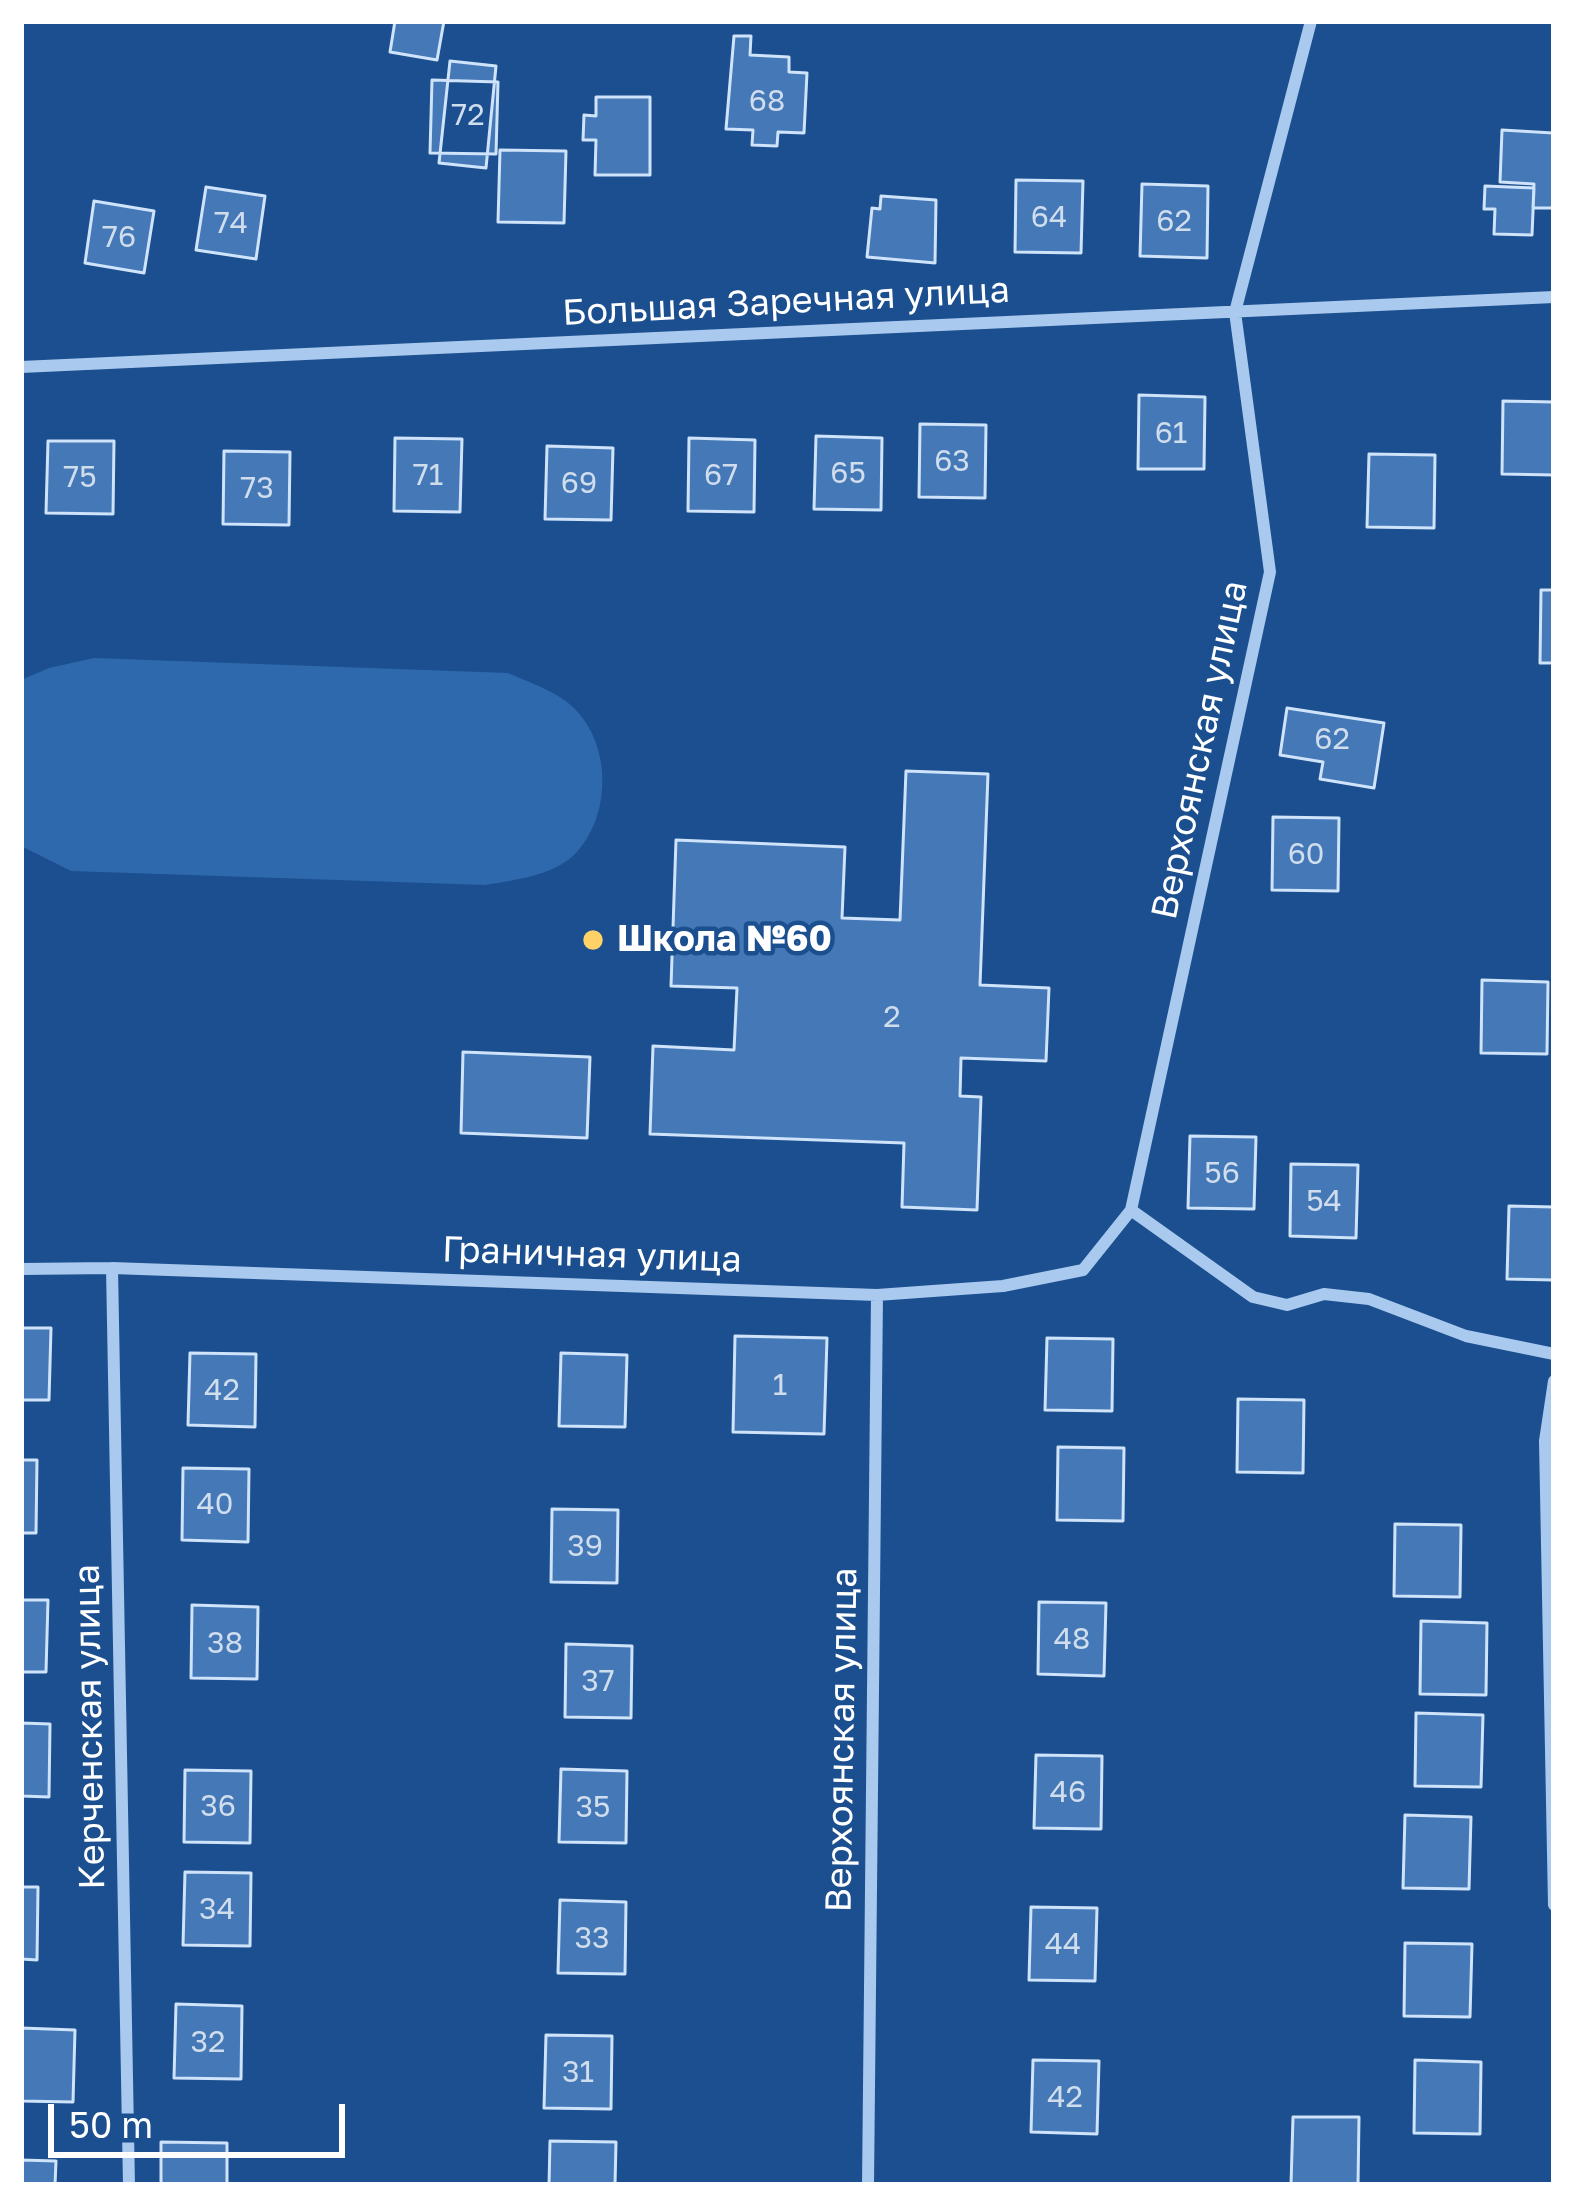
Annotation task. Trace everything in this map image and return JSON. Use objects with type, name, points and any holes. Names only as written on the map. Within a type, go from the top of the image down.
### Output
[{"type":"street","name":"Верхоянская улица","points":[[1131,1210],[1270,572],[1235,311],[1311,21]]},
{"type":"street","name":"Большая Заречная улица","points":[[21,367],[1554,297]]},
{"type":"street","name":"Граничная улица","points":[[21,1269],[112,1268],[877,1295],[1003,1286],[1083,1270],[1131,1210]]},
{"type":"street","points":[[1131,1210],[1253,1297],[1287,1305],[1324,1294],[1370,1299],[1466,1336],[1554,1354]]},
{"type":"street","name":"Керченская улица","points":[[112,1268],[128,2185]]},
{"type":"street","name":"Верхоянская улица","points":[[868,2185],[877,1295]]},
{"type":"street","points":[[1554,1381],[1545,1441],[1554,1905]]},
{"type":"shaded area","points":[[94,658],[508,673],[567,702],[593,735],[602,777],[596,819],[574,855],[555,868],[485,885],[71,871],[21,846],[21,680]]},
{"type":"building","points":[[395,21],[444,21],[437,60],[390,52]]},
{"type":"building","points":[[734,36],[751,36],[750,55],[789,57],[789,72],[807,73],[804,133],[778,132],[777,146],[752,145],[753,130],[726,129]]},
{"type":"building","points":[[450,61],[496,66],[486,168],[439,163]]},
{"type":"building","points":[[432,80],[498,82],[496,154],[430,153]]},
{"type":"building","points":[[596,97],[650,97],[650,175],[595,175],[596,140],[583,140],[584,115],[596,116]]},
{"type":"building","points":[[1502,130],[1553,133],[1553,208],[1533,208],[1534,184],[1500,182]]},
{"type":"building","points":[[500,150],[566,151],[564,223],[498,222]]},
{"type":"building","points":[[1016,180],[1083,181],[1081,253],[1015,252]]},
{"type":"building","points":[[1142,184],[1208,186],[1207,258],[1140,256]]},
{"type":"building","points":[[1485,186],[1534,188],[1532,235],[1494,234],[1495,209],[1484,209]]},
{"type":"building","points":[[206,187],[265,196],[256,259],[196,250]]},
{"type":"building","points":[[881,196],[936,200],[935,263],[867,257],[872,208],[880,209]]},
{"type":"building","points":[[94,201],[154,211],[144,273],[85,263]]},
{"type":"building","points":[[1139,395],[1205,397],[1204,469],[1138,469]]},
{"type":"building","points":[[1503,401],[1554,402],[1554,475],[1502,474]]},
{"type":"building","points":[[920,424],[986,425],[985,498],[919,497]]},
{"type":"building","points":[[816,436],[882,438],[881,510],[814,509]]},
{"type":"building","points":[[395,438],[462,439],[460,512],[394,511]]},
{"type":"building","points":[[689,438],[755,440],[754,512],[688,511]]},
{"type":"building","points":[[48,441],[114,441],[113,514],[46,513]]},
{"type":"building","points":[[547,446],[613,448],[611,520],[545,519]]},
{"type":"building","points":[[224,451],[290,452],[289,525],[223,524]]},
{"type":"building","points":[[1369,454],[1435,455],[1434,528],[1367,527]]},
{"type":"building","points":[[1541,590],[1554,590],[1554,663],[1540,663]]},
{"type":"building","points":[[1287,708],[1384,723],[1374,788],[1320,779],[1323,762],[1280,755]]},
{"type":"building","points":[[906,771],[988,774],[980,985],[1049,988],[1046,1061],[961,1058],[960,1096],[981,1097],[977,1210],[902,1207],[904,1143],[650,1134],[653,1046],[734,1050],[737,988],[671,986],[676,840],[845,847],[842,918],[900,920]]},
{"type":"building","points":[[1273,817],[1339,818],[1338,891],[1272,890]]},
{"type":"building","points":[[1482,980],[1548,982],[1547,1054],[1481,1053]]},
{"type":"building","points":[[463,1052],[590,1057],[587,1138],[461,1133]]},
{"type":"building","points":[[1190,1136],[1256,1137],[1254,1209],[1188,1208]]},
{"type":"building","points":[[1291,1164],[1358,1165],[1356,1238],[1290,1236]]},
{"type":"building","points":[[1509,1206],[1554,1207],[1554,1280],[1507,1279]]},
{"type":"building","points":[[21,1328],[51,1328],[49,1400],[21,1400]]},
{"type":"building","points":[[735,1336],[827,1338],[824,1434],[733,1432]]},
{"type":"building","points":[[1047,1338],[1113,1339],[1112,1411],[1045,1410]]},
{"type":"building","points":[[190,1353],[256,1354],[255,1427],[188,1425]]},
{"type":"building","points":[[561,1353],[627,1355],[625,1427],[559,1426]]},
{"type":"building","points":[[1238,1399],[1304,1400],[1303,1473],[1237,1472]]},
{"type":"building","points":[[1058,1447],[1124,1448],[1123,1521],[1057,1520]]},
{"type":"building","points":[[21,1460],[37,1460],[36,1533],[21,1533]]},
{"type":"building","points":[[183,1468],[249,1469],[248,1542],[182,1540]]},
{"type":"building","points":[[552,1509],[618,1510],[617,1583],[551,1582]]},
{"type":"building","points":[[1395,1524],[1461,1525],[1460,1597],[1394,1596]]},
{"type":"building","points":[[21,1600],[48,1600],[46,1672],[21,1672]]},
{"type":"building","points":[[1039,1602],[1106,1603],[1104,1676],[1038,1674]]},
{"type":"building","points":[[192,1605],[258,1607],[257,1679],[191,1678]]},
{"type":"building","points":[[1421,1621],[1487,1623],[1486,1695],[1420,1694]]},
{"type":"building","points":[[566,1644],[632,1646],[631,1718],[565,1717]]},
{"type":"building","points":[[1416,1713],[1483,1715],[1481,1787],[1415,1786]]},
{"type":"building","points":[[21,1723],[50,1724],[49,1797],[21,1796]]},
{"type":"building","points":[[1036,1755],[1102,1756],[1101,1829],[1034,1828]]},
{"type":"building","points":[[561,1769],[627,1771],[626,1843],[559,1842]]},
{"type":"building","points":[[185,1770],[251,1771],[250,1843],[184,1842]]},
{"type":"building","points":[[1405,1815],[1471,1817],[1469,1889],[1403,1888]]},
{"type":"building","points":[[185,1872],[251,1873],[250,1946],[183,1945]]},
{"type":"building","points":[[21,1887],[38,1887],[37,1960],[21,1959]]},
{"type":"building","points":[[560,1900],[626,1902],[625,1974],[558,1973]]},
{"type":"building","points":[[1031,1907],[1097,1908],[1095,1981],[1029,1980]]},
{"type":"building","points":[[1405,1943],[1472,1944],[1470,2017],[1404,2016]]},
{"type":"building","points":[[176,2004],[242,2006],[241,2079],[174,2078]]},
{"type":"building","points":[[21,2028],[75,2030],[73,2102],[21,2101]]},
{"type":"building","points":[[546,2035],[612,2036],[611,2109],[544,2108]]},
{"type":"building","points":[[1033,2060],[1099,2061],[1097,2134],[1031,2132]]},
{"type":"building","points":[[1415,2060],[1481,2062],[1480,2134],[1414,2133]]},
{"type":"building","points":[[1293,2117],[1359,2117],[1358,2185],[1291,2185]]},
{"type":"building","points":[[550,2141],[616,2142],[615,2185],[549,2185]]},
{"type":"building","points":[[161,2142],[227,2143],[227,2185],[161,2185]]},
{"type":"building","points":[[21,2160],[56,2161],[55,2185],[21,2185]]},
{"type":"place","name":"Школа №60","points":[[593,940]]}]
